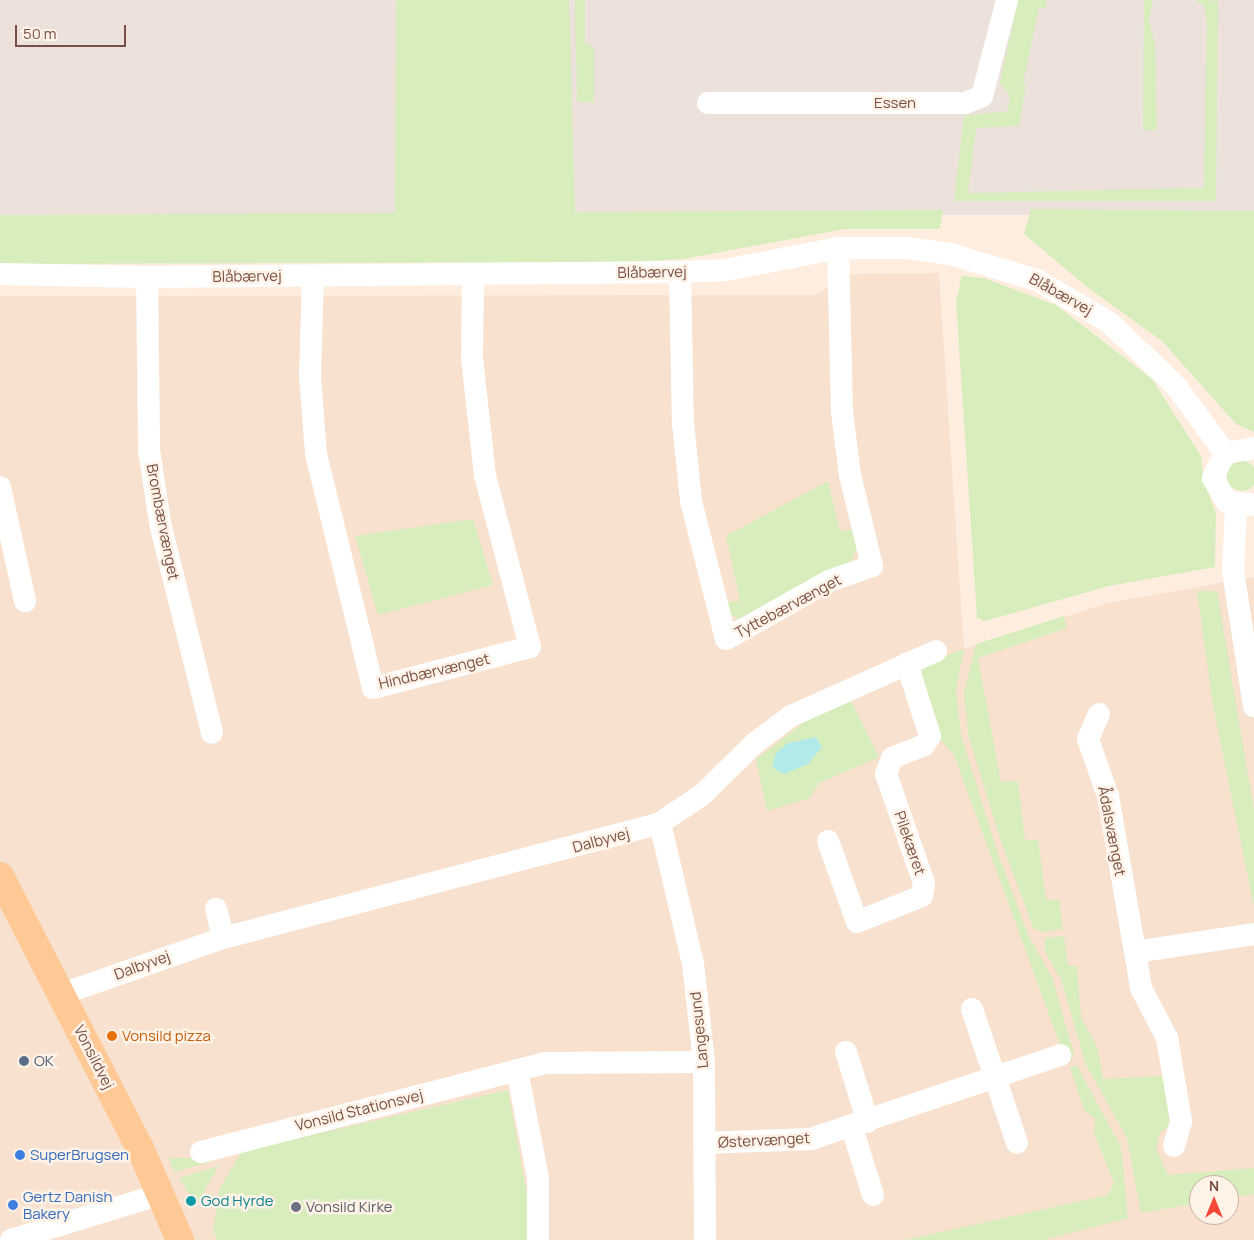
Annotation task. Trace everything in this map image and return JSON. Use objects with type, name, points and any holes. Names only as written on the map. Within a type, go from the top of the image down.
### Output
[{"type":"main road","name":"Vonsildvej","points":[[0,876],[62,994],[161,1194],[180,1240]]},
{"type":"street","name":"Essen","points":[[708,103],[965,104],[982,96],[1007,0]]},
{"type":"street","name":"Blåbærvej","points":[[0,274],[147,277],[680,272],[726,270],[838,248],[907,248],[959,256],[1012,269],[1067,294],[1146,353],[1176,386],[1225,453]]},
{"type":"street","name":"Tyttebærvænget","points":[[680,272],[683,423],[691,500],[726,639],[830,581],[872,566],[850,475],[842,412],[838,248]]},
{"type":"street","name":"Hindbærvænget","points":[[313,276],[310,376],[316,454],[373,688],[530,647],[485,476],[472,359],[473,274]]},
{"type":"street","name":"Brombærvænget","points":[[147,277],[149,450],[160,523],[212,733]]},
{"type":"street","points":[[1254,448],[1234,448],[1225,453],[1213,478],[1220,496],[1245,505],[1233,571],[1254,706]]},
{"type":"street","points":[[0,487],[25,601]]},
{"type":"street","name":"Dalbyvej","points":[[62,994],[223,938],[660,823],[702,796],[755,743],[791,716],[936,652]]},
{"type":"street","name":"Pilekæret","points":[[828,841],[857,922],[922,896],[924,883],[886,774],[892,758],[924,745],[930,736],[907,664]]},
{"type":"street","name":"Ådalsvænget","points":[[1099,714],[1088,739],[1108,796],[1141,988],[1167,1038],[1181,1121],[1174,1146]]},
{"type":"street","name":"Langesund","points":[[660,823],[692,964],[704,1062],[705,1240]]},
{"type":"street","points":[[216,909],[223,938]]},
{"type":"street","points":[[1135,952],[1254,934]]},
{"type":"street","points":[[972,1009],[1017,1143]]},
{"type":"street","points":[[846,1052],[873,1195]]},
{"type":"street","name":"Østervænget","points":[[704,1143],[789,1141],[860,1125],[1060,1055]]},
{"type":"street","name":"Vonsild Stationsvej","points":[[201,1152],[545,1063],[704,1062]]},
{"type":"street","points":[[517,1070],[538,1178],[538,1240]]},
{"type":"street","points":[[11,1240],[161,1194]]},
{"type":"shaded area","points":[[0,0],[1254,0],[1254,215],[0,215]]},
{"type":"shaded area","points":[[939,273],[964,649],[1108,603],[1254,577],[1254,1240],[0,1240],[0,296],[816,295],[848,274]]},
{"type":"green space","points":[[396,0],[569,0],[575,212],[943,210],[940,229],[844,229],[684,259],[627,262],[0,264],[0,215],[395,213]]},
{"type":"green space","points":[[575,0],[585,0],[585,43],[594,48],[594,102],[577,102]]},
{"type":"green space","points":[[1018,0],[1047,0],[1045,8],[1039,8],[1023,83],[1026,84],[1019,126],[976,128],[968,193],[1204,188],[1207,23],[1204,5],[1195,0],[1206,0],[1218,1],[1216,201],[954,201],[964,116],[1008,111],[1010,96],[1000,83]]},
{"type":"green space","points":[[1144,0],[1153,0],[1149,19],[1155,46],[1157,130],[1143,130]]},
{"type":"green space","points":[[1031,209],[1254,211],[1254,432],[1236,424],[1162,341],[1087,287],[1024,234]]},
{"type":"green space","points":[[962,276],[984,278],[1056,305],[1152,379],[1201,456],[1204,482],[1216,513],[1215,567],[1109,586],[985,621],[977,618],[956,301]]},
{"type":"green space","points":[[1242,461],[1248,462],[1256,470],[1256,482],[1248,490],[1242,491],[1236,490],[1228,482],[1227,476],[1228,470],[1236,462]]},
{"type":"green space","points":[[828,481],[840,531],[854,529],[858,545],[851,561],[743,621],[730,614],[727,602],[740,601],[726,536]]},
{"type":"green space","points":[[473,519],[493,585],[378,615],[355,536]]},
{"type":"green space","points":[[1197,591],[1217,591],[1254,811],[1254,907],[1213,706]]},
{"type":"green space","points":[[1064,616],[1067,628],[978,658],[1001,782],[1018,781],[1025,840],[1038,840],[1046,900],[1059,900],[1063,929],[1040,932],[1033,927],[1000,838],[969,738],[964,694],[976,644]]},
{"type":"green space","points":[[964,649],[956,690],[961,735],[997,851],[1029,937],[1052,977],[1074,1054],[1071,1060],[1066,1061],[954,755],[937,736],[921,669],[924,664]]},
{"type":"green space","points":[[851,701],[879,757],[819,783],[810,798],[767,811],[756,759],[820,710]],"holes":[[[796,740],[822,747],[801,767],[772,767],[782,748]]]},
{"type":"green space","points":[[1064,936],[1068,966],[1077,966],[1081,1017],[1097,1047],[1103,1079],[1163,1076],[1173,1124],[1160,1132],[1156,1149],[1168,1175],[1254,1168],[1254,1194],[1239,1196],[1239,1175],[1189,1175],[1189,1205],[1141,1213],[1127,1138],[1086,1065],[1061,979],[1045,952],[1045,938]]},
{"type":"green space","points":[[1077,1066],[1121,1147],[1128,1218],[1043,1240],[905,1240],[1108,1195],[1114,1183],[1094,1133],[1095,1119],[1084,1110],[1070,1067]]},
{"type":"green space","points":[[508,1090],[527,1195],[527,1240],[217,1240],[213,1229],[220,1188],[242,1151]]},
{"type":"green space","points":[[169,1158],[194,1158],[216,1160],[174,1172]]},
{"type":"green space","points":[[219,1166],[196,1205],[179,1178]]},
{"type":"water","points":[[816,737],[822,747],[808,764],[784,774],[772,767],[776,753],[788,743]]},
{"type":"place","name":"Vonsild pizza","points":[[112,1036]]},
{"type":"place","name":"OK","points":[[24,1061]]},
{"type":"place","name":"SuperBrugsen","points":[[20,1155]]},
{"type":"place","name":"God Hyrde","points":[[191,1201]]},
{"type":"place","name":"Gertz Danish Bakery","points":[[13,1205]]},
{"type":"place","name":"Vonsild Kirke","points":[[296,1207]]}]
